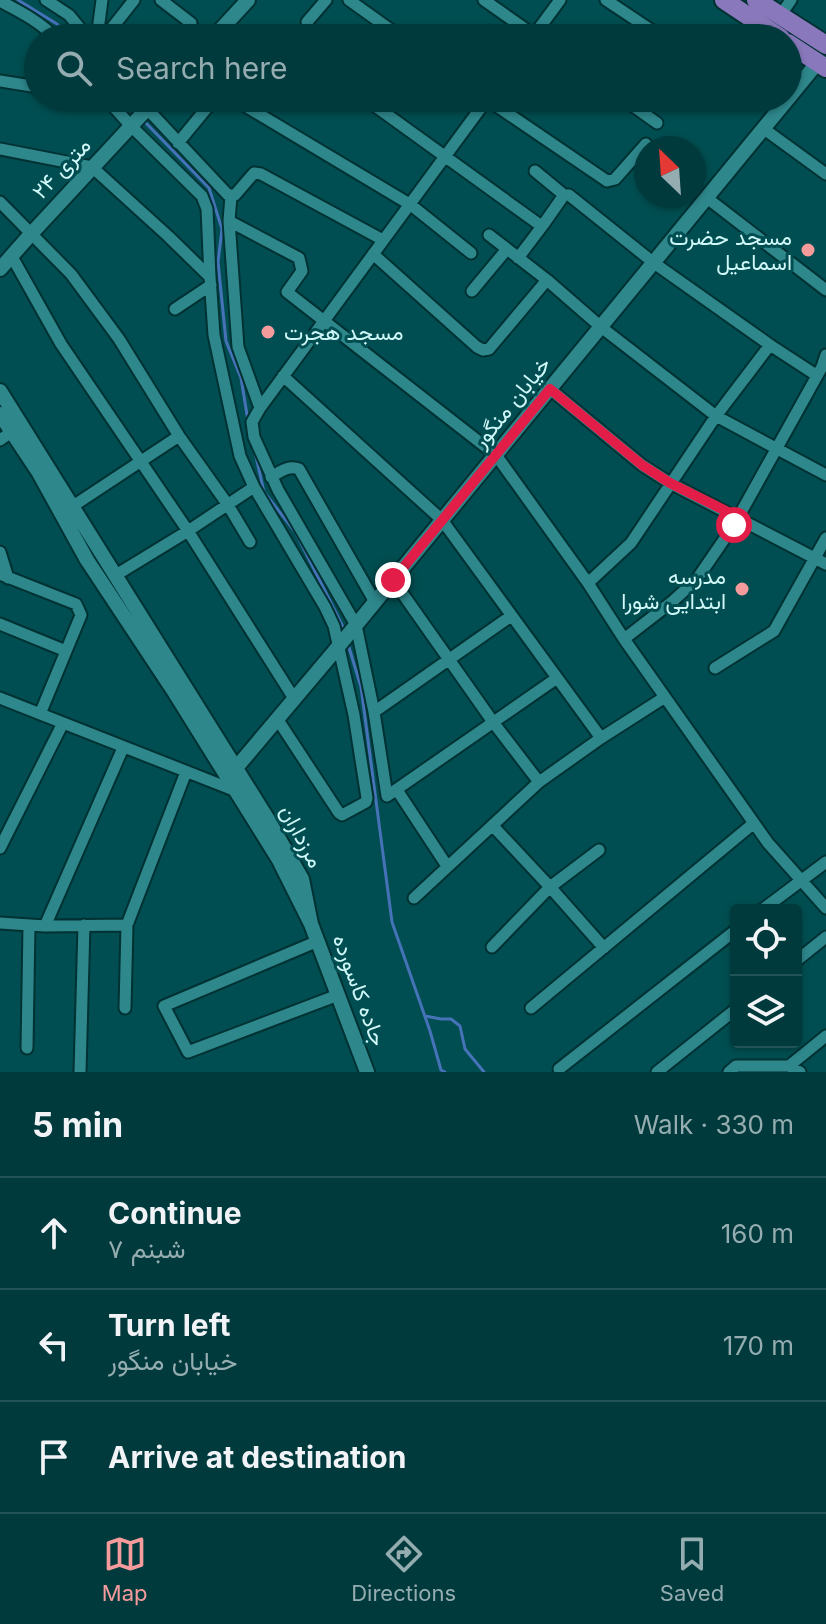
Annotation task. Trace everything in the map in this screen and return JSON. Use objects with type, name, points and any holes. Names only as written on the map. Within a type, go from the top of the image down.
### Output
[{"type":"main road","points":[[724,0],[760,24]]},
{"type":"main road","points":[[756,0],[785,8],[797,24]]},
{"type":"main road","points":[[802,30],[823,58]]},
{"type":"main road","points":[[802,49],[823,58]]},
{"type":"street","points":[[46,0],[69,15],[76,24]]},
{"type":"street","points":[[99,24],[102,0]]},
{"type":"street","points":[[115,24],[134,0]]},
{"type":"street","points":[[161,0],[191,23]]},
{"type":"street","points":[[226,24],[248,0]]},
{"type":"street","points":[[307,22],[326,0]]},
{"type":"street","points":[[349,0],[382,24]]},
{"type":"street","points":[[484,0],[517,24]]},
{"type":"street","points":[[544,24],[560,0]]},
{"type":"street","points":[[606,0],[642,24]]},
{"type":"street","points":[[0,1],[37,24]]},
{"type":"street","name":"خیابان منگور","points":[[802,83],[823,58]]},
{"type":"street","points":[[0,81],[24,85]]},
{"type":"street","points":[[117,112],[202,196],[207,209],[214,335],[236,443],[254,487],[334,626],[354,715],[366,802],[347,814],[339,813],[278,720]]},
{"type":"street","name":"۲۴ متری","points":[[0,269],[130,125],[137,112]]},
{"type":"street","points":[[149,112],[231,196]]},
{"type":"street","points":[[178,143],[203,112]]},
{"type":"street","points":[[255,112],[411,205],[471,253]]},
{"type":"street","points":[[383,112],[543,225]]},
{"type":"street","points":[[477,112],[260,408],[252,422],[252,429],[271,477],[356,625],[387,796],[557,678]]},
{"type":"street","points":[[505,112],[607,181],[615,179],[634,158]]},
{"type":"street","points":[[642,112],[657,123]]},
{"type":"street","name":"خیابان منگور","points":[[236,768],[778,112]]},
{"type":"street","points":[[764,129],[826,174]]},
{"type":"street","points":[[0,149],[92,167],[210,281]]},
{"type":"street","points":[[535,171],[654,263],[816,375]]},
{"type":"street","points":[[231,196],[254,173],[261,174],[383,240]]},
{"type":"street","points":[[518,258],[564,195]]},
{"type":"street","points":[[231,196],[229,221],[238,347],[260,408]]},
{"type":"street","points":[[707,198],[826,290]]},
{"type":"street","points":[[0,202],[71,274],[119,339],[250,542]]},
{"type":"street","points":[[229,221],[299,258],[302,271],[287,292],[496,455],[768,843],[826,908]]},
{"type":"street","points":[[489,235],[716,416],[826,475]]},
{"type":"street","points":[[472,291],[507,249]]},
{"type":"street","points":[[373,254],[483,350],[489,349],[547,280]]},
{"type":"street","points":[[11,255],[61,344],[188,531],[295,700]]},
{"type":"street","points":[[175,309],[210,281]]},
{"type":"street","points":[[588,583],[631,543],[716,416],[770,345]]},
{"type":"street","points":[[624,639],[697,579],[777,450],[826,356]]},
{"type":"street","points":[[283,376],[442,520],[601,738]]},
{"type":"street","points":[[550,389],[642,465],[670,483],[820,561]]},
{"type":"street","name":"مرزداران","points":[[0,391],[267,818],[302,879],[311,924]]},
{"type":"street","name":"مرزداران","points":[[0,414],[6,436],[39,473],[87,560],[279,860],[311,924]]},
{"type":"street","points":[[73,506],[179,436]]},
{"type":"street","points":[[271,477],[287,468],[299,469],[375,602]]},
{"type":"street","points":[[116,575],[254,487]]},
{"type":"street","points":[[715,668],[774,631],[820,561],[826,538]]},
{"type":"street","points":[[0,552],[4,576],[76,604],[81,615],[40,714]]},
{"type":"street","points":[[393,580],[539,782]]},
{"type":"street","points":[[374,712],[511,616]]},
{"type":"street","points":[[0,624],[66,651]]},
{"type":"street","points":[[414,898],[539,782],[665,697]]},
{"type":"street","points":[[0,698],[236,791]]},
{"type":"street","points":[[0,848],[63,723]]},
{"type":"street","points":[[45,926],[123,748]]},
{"type":"street","points":[[125,1008],[127,925],[186,772]]},
{"type":"street","points":[[397,790],[447,866]]},
{"type":"street","points":[[531,1008],[754,823]]},
{"type":"street","points":[[493,826],[604,948]]},
{"type":"street","points":[[492,947],[550,887],[599,850]]},
{"type":"street","points":[[770,904],[826,862]]},
{"type":"street","points":[[0,923],[127,925]]},
{"type":"street","name":"جاده کاسورده","points":[[311,924],[367,1072]]},
{"type":"street","points":[[27,1048],[29,925]]},
{"type":"street","points":[[80,1072],[84,925]]},
{"type":"street","points":[[559,1069],[730,935]]},
{"type":"street","points":[[802,956],[826,937]]},
{"type":"street","points":[[318,941],[164,1006],[188,1052],[338,995]]},
{"type":"street","points":[[657,1072],[730,1014]]},
{"type":"street","points":[[729,1072],[736,1066],[795,1069],[826,1036]]},
{"type":"waterway","points":[[18,0],[57,24]]},
{"type":"waterway","points":[[144,121],[209,188],[222,229],[218,262],[226,341],[241,378],[248,421]]},
{"type":"waterway","points":[[255,452],[264,492],[296,533],[344,629]]},
{"type":"waterway","points":[[348,644],[361,687],[392,922],[441,1070],[445,1072]]},
{"type":"waterway","points":[[425,1016],[451,1019],[460,1026],[465,1049],[484,1072]]},
{"type":"place","name":"مسجد حضرت اسماعیل","points":[[808,250]]},
{"type":"place","name":"مسجد هجرت","points":[[268,332]]},
{"type":"place","name":"مدرسه ابتدایی شورا","points":[[742,589]]},
{"type":"route","points":[[393,580],[550,389],[642,465],[670,483],[738,517],[734,525]]}]
